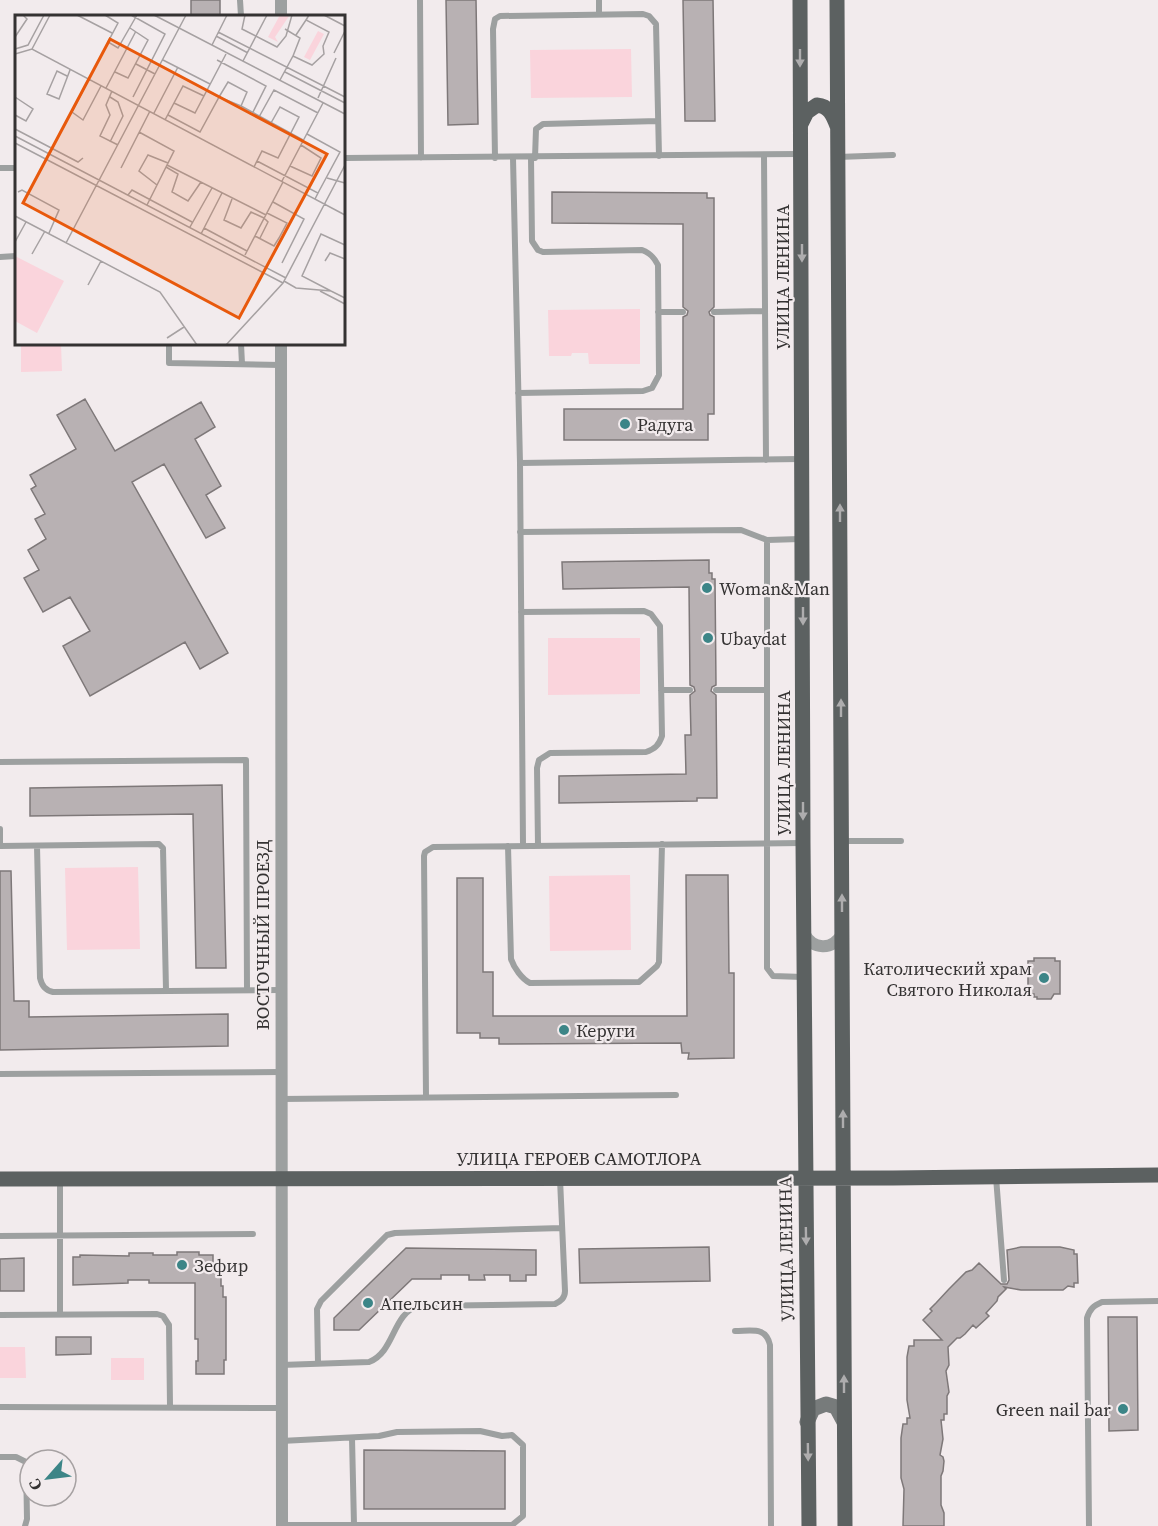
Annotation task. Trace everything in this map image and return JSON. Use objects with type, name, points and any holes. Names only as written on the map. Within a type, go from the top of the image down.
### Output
[{"type":"main road","name":"УЛИЦА ЛЕНИНА","points":[[800,0],[808,1526]]},
{"type":"main road","points":[[837,0],[845,1526]]},
{"type":"main road","points":[[801,124],[811,108],[822,106],[832,113],[838,128]]},
{"type":"main road","name":"УЛИЦА ГЕРОЕВ САМОТЛОРА","points":[[0,1179],[843,1178],[1158,1175]]},
{"type":"street","name":"ВОСТОЧНЫЙ ПРОЕЗД","points":[[281,345],[282,1526]]},
{"type":"street","points":[[804,933],[812,944],[822,947],[834,944],[842,934]]},
{"type":"street","points":[[807,1422],[813,1409],[826,1404],[836,1407],[844,1422]]},
{"type":"lane","points":[[240,0],[241,15]]},
{"type":"lane","points":[[420,0],[421,158]]},
{"type":"lane","points":[[599,0],[599,14]]},
{"type":"lane","points":[[495,158],[493,29],[495,19],[500,16],[599,14],[642,14],[649,16],[656,24],[659,156]]},
{"type":"lane","points":[[518,393],[643,391],[652,388],[659,375],[658,265],[649,253],[642,250],[543,252],[534,246],[533,158],[536,129],[543,124],[658,121]]},
{"type":"lane","points":[[764,154],[766,460]]},
{"type":"lane","points":[[345,158],[801,154]]},
{"type":"lane","points":[[838,157],[893,155]]},
{"type":"lane","points":[[513,158],[520,463],[523,846]]},
{"type":"lane","points":[[0,257],[15,256]]},
{"type":"lane","points":[[714,312],[764,311]]},
{"type":"lane","points":[[658,312],[683,312]]},
{"type":"lane","points":[[169,345],[169,363],[281,365]]},
{"type":"lane","points":[[242,345],[242,364]]},
{"type":"lane","points":[[520,463],[803,459]]},
{"type":"lane","points":[[520,532],[741,530],[767,540],[802,539]]},
{"type":"lane","points":[[767,540],[767,968],[773,976],[804,977]]},
{"type":"lane","points":[[521,612],[644,611],[651,614],[660,626],[662,736],[655,749],[646,752],[550,753],[539,760],[537,768],[538,846]]},
{"type":"lane","points":[[661,690],[690,690]]},
{"type":"lane","points":[[716,690],[767,690]]},
{"type":"lane","points":[[0,762],[246,760],[247,989]]},
{"type":"lane","points":[[0,829],[0,846],[159,843],[164,848],[166,990]]},
{"type":"lane","points":[[842,842],[901,841]]},
{"type":"lane","points":[[426,1097],[425,852],[434,847],[803,843]]},
{"type":"lane","points":[[508,846],[511,959],[526,981],[530,983],[639,982],[660,962],[662,844]]},
{"type":"lane","points":[[38,846],[41,984],[47,990],[53,992],[280,990]]},
{"type":"lane","points":[[0,1074],[280,1072]]},
{"type":"lane","points":[[280,1099],[676,1095]]},
{"type":"lane","points":[[996,1176],[1004,1280]]},
{"type":"lane","points":[[281,1365],[369,1362],[376,1359],[385,1350],[405,1312],[418,1306],[555,1304],[561,1301],[566,1291],[560,1178]]},
{"type":"lane","points":[[60,1179],[60,1314]]},
{"type":"lane","points":[[318,1363],[317,1309],[321,1301],[387,1235],[562,1228]]},
{"type":"lane","points":[[0,1236],[253,1234]]},
{"type":"lane","points":[[1089,1526],[1087,1318],[1089,1311],[1094,1305],[1102,1302],[1158,1301]]},
{"type":"lane","points":[[0,1315],[157,1314],[163,1316],[169,1325],[170,1406]]},
{"type":"lane","points":[[735,1331],[762,1331],[766,1334],[770,1345],[771,1526]]},
{"type":"lane","points":[[0,1407],[281,1408]]},
{"type":"lane","points":[[281,1441],[380,1436],[397,1432],[480,1431],[502,1436],[512,1435],[523,1445],[524,1516],[512,1525],[282,1526]]},
{"type":"lane","points":[[352,1437],[354,1525]]},
{"type":"lane","points":[[0,1456],[16,1457],[26,1462],[27,1519],[25,1526]]},
{"type":"shaded area","points":[[631,49],[632,97],[531,98],[530,50]]},
{"type":"shaded area","points":[[640,309],[640,364],[589,364],[588,353],[549,356],[548,310]]},
{"type":"shaded area","points":[[21,345],[61,345],[62,371],[21,372]]},
{"type":"shaded area","points":[[548,638],[640,638],[640,694],[548,695]]},
{"type":"shaded area","points":[[138,867],[140,949],[67,950],[65,868]]},
{"type":"shaded area","points":[[630,875],[631,950],[550,951],[549,876]]},
{"type":"shaded area","points":[[0,1347],[25,1347],[26,1378],[0,1378]]},
{"type":"shaded area","points":[[111,1358],[144,1358],[144,1380],[111,1380]]},
{"type":"building","points":[[191,0],[220,0],[220,15],[191,15]]},
{"type":"building","points":[[446,0],[476,0],[478,124],[448,125]]},
{"type":"building","points":[[683,0],[713,0],[715,121],[685,121]]},
{"type":"building","points":[[552,192],[707,193],[707,198],[714,198],[714,307],[709,312],[714,317],[714,414],[708,414],[708,440],[564,440],[564,409],[683,409],[683,317],[688,311],[683,307],[683,224],[552,223]]},
{"type":"building","points":[[85,399],[115,451],[201,402],[215,427],[195,439],[221,486],[206,495],[225,528],[206,538],[164,464],[132,482],[228,653],[200,669],[185,642],[90,696],[63,646],[90,631],[70,597],[43,612],[24,578],[39,570],[28,550],[46,539],[35,519],[45,514],[31,489],[36,486],[30,475],[76,449],[57,415]]},
{"type":"building","points":[[709,560],[709,573],[712,573],[712,579],[715,579],[716,685],[711,691],[716,695],[717,798],[697,798],[697,801],[559,803],[559,776],[686,774],[685,735],[691,735],[690,695],[695,691],[690,685],[689,587],[563,589],[562,562]]},
{"type":"building","points":[[222,785],[226,968],[196,968],[193,814],[30,816],[30,788]]},
{"type":"building","points":[[0,871],[11,871],[14,1001],[29,1001],[29,1017],[228,1014],[228,1046],[0,1050]]},
{"type":"building","points":[[686,875],[728,875],[729,973],[734,973],[734,1058],[688,1059],[689,1053],[682,1053],[681,1043],[499,1044],[499,1038],[480,1038],[480,1033],[457,1033],[457,878],[483,878],[483,972],[493,972],[493,1016],[687,1016]]},
{"type":"building","name":"Католический храм Святого Николая","points":[[1034,958],[1055,958],[1055,961],[1060,961],[1060,994],[1054,994],[1051,999],[1037,999],[1034,994],[1028,994],[1028,961],[1034,961]]},
{"type":"building","points":[[709,1247],[710,1281],[580,1283],[579,1249]]},
{"type":"building","points":[[1021,1247],[1060,1247],[1074,1250],[1074,1254],[1077,1254],[1078,1283],[1074,1283],[1074,1287],[1068,1286],[1063,1290],[1021,1290],[1004,1287],[1006,1289],[986,1313],[989,1316],[976,1328],[973,1325],[948,1347],[949,1365],[946,1371],[949,1392],[947,1414],[944,1414],[944,1420],[941,1420],[943,1439],[940,1455],[944,1461],[941,1476],[941,1505],[944,1513],[944,1526],[903,1526],[904,1489],[901,1478],[901,1438],[903,1424],[907,1424],[907,1418],[910,1418],[907,1400],[909,1346],[914,1346],[914,1340],[942,1340],[923,1320],[949,1289],[979,1263],[1001,1284],[1007,1284],[1009,1280],[1007,1250]]},
{"type":"building","points":[[406,1248],[536,1250],[536,1275],[526,1275],[526,1281],[510,1281],[510,1275],[484,1275],[485,1280],[469,1280],[469,1275],[441,1275],[441,1279],[412,1279],[359,1330],[334,1330],[334,1318]]},
{"type":"building","points":[[177,1252],[199,1252],[199,1255],[213,1255],[213,1266],[218,1266],[223,1297],[226,1297],[224,1374],[196,1374],[198,1339],[195,1339],[195,1283],[149,1283],[149,1280],[128,1280],[128,1283],[73,1285],[73,1257],[80,1257],[80,1255],[129,1256],[129,1253],[177,1255]]},
{"type":"building","points":[[24,1258],[24,1291],[0,1291],[0,1259]]},
{"type":"building","points":[[1108,1317],[1137,1317],[1138,1430],[1109,1431]]},
{"type":"building","points":[[56,1337],[91,1337],[91,1354],[56,1355]]},
{"type":"building","points":[[364,1450],[505,1451],[505,1509],[364,1509]]},
{"type":"place","name":"Радуга","points":[[625,424]]},
{"type":"place","name":"Woman&Man","points":[[707,588]]},
{"type":"place","name":"Ubaydat","points":[[708,638]]},
{"type":"place","name":"Католический храм Святого Николая","points":[[1044,978]]},
{"type":"place","name":"Керуги","points":[[564,1030]]},
{"type":"place","name":"Зефир","points":[[182,1265]]},
{"type":"place","name":"Апельсин","points":[[368,1303]]},
{"type":"place","name":"Green nail bar","points":[[1123,1409]]}]
